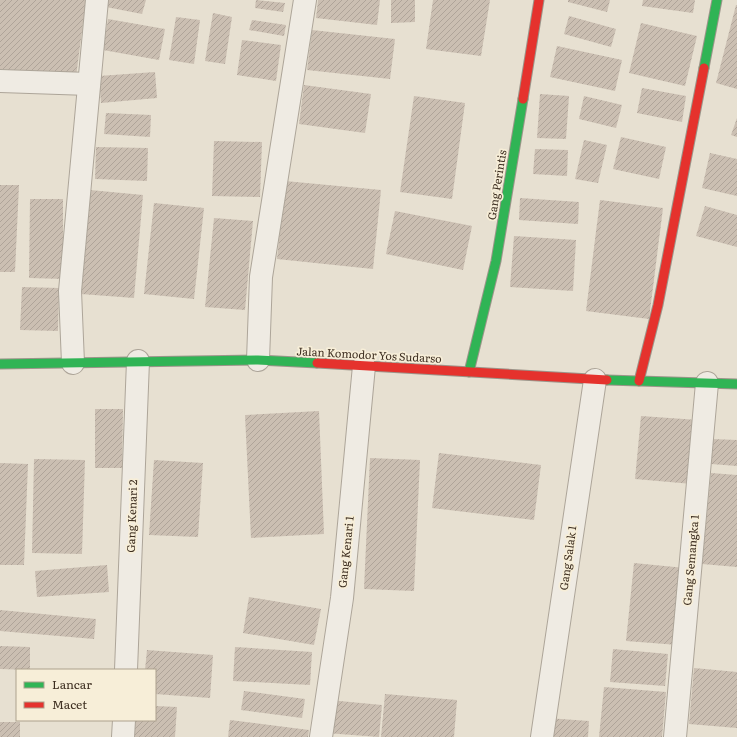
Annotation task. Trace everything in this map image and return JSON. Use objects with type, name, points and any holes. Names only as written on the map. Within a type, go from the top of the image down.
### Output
[{"type":"street","points":[[73,363],[70,292],[96,0]]},
{"type":"street","points":[[258,360],[261,277],[305,0]]},
{"type":"street","name":"Gang Perintis","points":[[469,372],[496,261],[539,0]]},
{"type":"street","points":[[639,381],[658,305],[717,0]]},
{"type":"street","points":[[0,81],[89,84]]},
{"type":"street","name":"Jalan Komodor Yos Sudarso","points":[[0,364],[258,360],[594,380],[737,384]]},
{"type":"street","name":"Gang Kenari 2","points":[[126,669],[138,361]]},
{"type":"street","name":"Gang Kenari 1","points":[[321,737],[342,598],[364,366]]},
{"type":"street","name":"Gang Salak 1","points":[[542,737],[594,380]]},
{"type":"street","name":"Gang Semangka 1","points":[[675,737],[707,383]]},
{"type":"street","points":[[123,737],[124,721]]},
{"type":"building","points":[[0,0],[86,0],[76,77],[0,69]]},
{"type":"building","points":[[108,0],[146,0],[142,14],[106,7]]},
{"type":"building","points":[[256,0],[285,3],[283,12],[255,8]]},
{"type":"building","points":[[318,0],[380,0],[377,25],[316,18]]},
{"type":"building","points":[[391,0],[415,0],[415,22],[391,23]]},
{"type":"building","points":[[433,0],[490,0],[481,56],[426,49]]},
{"type":"building","points":[[568,0],[610,0],[607,12],[568,2]]},
{"type":"building","points":[[643,0],[695,0],[693,13],[642,6]]},
{"type":"building","points":[[737,5],[737,89],[716,83]]},
{"type":"building","points":[[213,13],[232,17],[225,64],[205,61]]},
{"type":"building","points":[[569,16],[616,29],[611,47],[564,34]]},
{"type":"building","points":[[176,17],[200,20],[194,64],[169,60]]},
{"type":"building","points":[[108,19],[165,29],[159,60],[103,50]]},
{"type":"building","points":[[252,20],[286,25],[284,36],[249,30]]},
{"type":"building","points":[[641,23],[697,36],[685,86],[629,73]]},
{"type":"building","points":[[312,30],[395,39],[390,79],[307,70]]},
{"type":"building","points":[[242,40],[281,45],[276,81],[237,75]]},
{"type":"building","points":[[557,46],[622,60],[615,91],[550,77]]},
{"type":"building","points":[[155,72],[157,98],[101,103],[99,76]]},
{"type":"building","points":[[304,85],[371,94],[365,133],[299,124]]},
{"type":"building","points":[[642,88],[686,96],[682,122],[637,113]]},
{"type":"building","points":[[540,94],[569,96],[566,139],[537,138]]},
{"type":"building","points":[[414,96],[465,103],[452,199],[400,192]]},
{"type":"building","points":[[584,96],[622,105],[616,128],[579,119]]},
{"type":"building","points":[[106,113],[151,115],[150,137],[104,134]]},
{"type":"building","points":[[737,118],[737,137],[731,135]]},
{"type":"building","points":[[621,137],[666,147],[659,179],[613,169]]},
{"type":"building","points":[[584,140],[607,145],[598,183],[575,179]]},
{"type":"building","points":[[214,141],[262,142],[260,197],[212,196]]},
{"type":"building","points":[[96,147],[148,148],[147,181],[95,179]]},
{"type":"building","points":[[535,149],[568,150],[567,176],[533,174]]},
{"type":"building","points":[[710,153],[737,159],[737,196],[702,188]]},
{"type":"building","points":[[285,181],[381,190],[373,269],[277,259]]},
{"type":"building","points":[[0,185],[19,185],[15,272],[0,272]]},
{"type":"building","points":[[90,190],[143,195],[134,298],[81,294]]},
{"type":"building","points":[[520,198],[579,202],[578,224],[519,220]]},
{"type":"building","points":[[30,199],[63,199],[63,279],[29,278]]},
{"type":"building","points":[[600,200],[663,208],[649,319],[586,311]]},
{"type":"building","points":[[154,203],[204,208],[194,299],[144,294]]},
{"type":"building","points":[[705,206],[737,215],[737,247],[696,236]]},
{"type":"building","points":[[395,211],[472,226],[463,270],[386,254]]},
{"type":"building","points":[[214,218],[253,221],[245,310],[205,307]]},
{"type":"building","points":[[514,236],[576,240],[573,291],[510,287]]},
{"type":"building","points":[[22,287],[59,288],[58,331],[20,330]]},
{"type":"building","points":[[95,409],[123,409],[122,468],[95,468]]},
{"type":"building","points":[[319,411],[324,534],[251,538],[245,415]]},
{"type":"building","points":[[641,416],[698,420],[692,484],[635,479]]},
{"type":"building","points":[[712,439],[737,440],[737,466],[711,464]]},
{"type":"building","points":[[439,453],[541,465],[534,520],[432,508]]},
{"type":"building","points":[[370,458],[420,460],[414,591],[364,589]]},
{"type":"building","points":[[34,459],[85,460],[82,554],[32,553]]},
{"type":"building","points":[[154,460],[203,463],[198,537],[149,535]]},
{"type":"building","points":[[0,463],[28,464],[24,565],[0,565]]},
{"type":"building","points":[[711,473],[737,475],[737,567],[702,564]]},
{"type":"building","points":[[634,563],[685,568],[678,645],[626,641]]},
{"type":"building","points":[[107,565],[109,592],[37,597],[35,571]]},
{"type":"building","points":[[249,597],[321,609],[314,645],[243,633]]},
{"type":"building","points":[[0,610],[96,619],[94,639],[0,631]]},
{"type":"building","points":[[0,646],[30,647],[30,669],[0,669]]},
{"type":"building","points":[[235,647],[312,652],[310,685],[233,681]]},
{"type":"building","points":[[613,649],[668,654],[665,686],[610,682]]},
{"type":"building","points":[[147,650],[213,655],[210,698],[156,694],[156,669],[145,669]]},
{"type":"building","points":[[694,668],[737,672],[737,728],[689,724]]},
{"type":"building","points":[[604,687],[666,692],[662,737],[599,737]]},
{"type":"building","points":[[244,691],[305,699],[302,718],[241,710]]},
{"type":"building","points":[[385,694],[457,700],[454,737],[381,737]]},
{"type":"building","points":[[329,700],[382,705],[379,737],[326,733]]},
{"type":"building","points":[[156,706],[177,707],[175,737],[133,737],[134,721],[156,721]]},
{"type":"building","points":[[547,718],[589,721],[588,737],[546,737]]},
{"type":"building","points":[[230,720],[309,730],[308,737],[228,737]]},
{"type":"building","points":[[0,722],[20,722],[20,737],[0,737]]},
{"type":"traffic: fast","points":[[704,68],[717,0]]},
{"type":"traffic: fast","points":[[469,372],[496,261],[523,99]]},
{"type":"traffic: fast","points":[[0,364],[258,360],[317,363]]},
{"type":"traffic: fast","points":[[607,380],[737,384]]},
{"type":"traffic: jam","points":[[523,99],[539,0]]},
{"type":"traffic: jam","points":[[639,381],[658,305],[704,68]]},
{"type":"traffic: jam","points":[[317,363],[607,380]]}]
